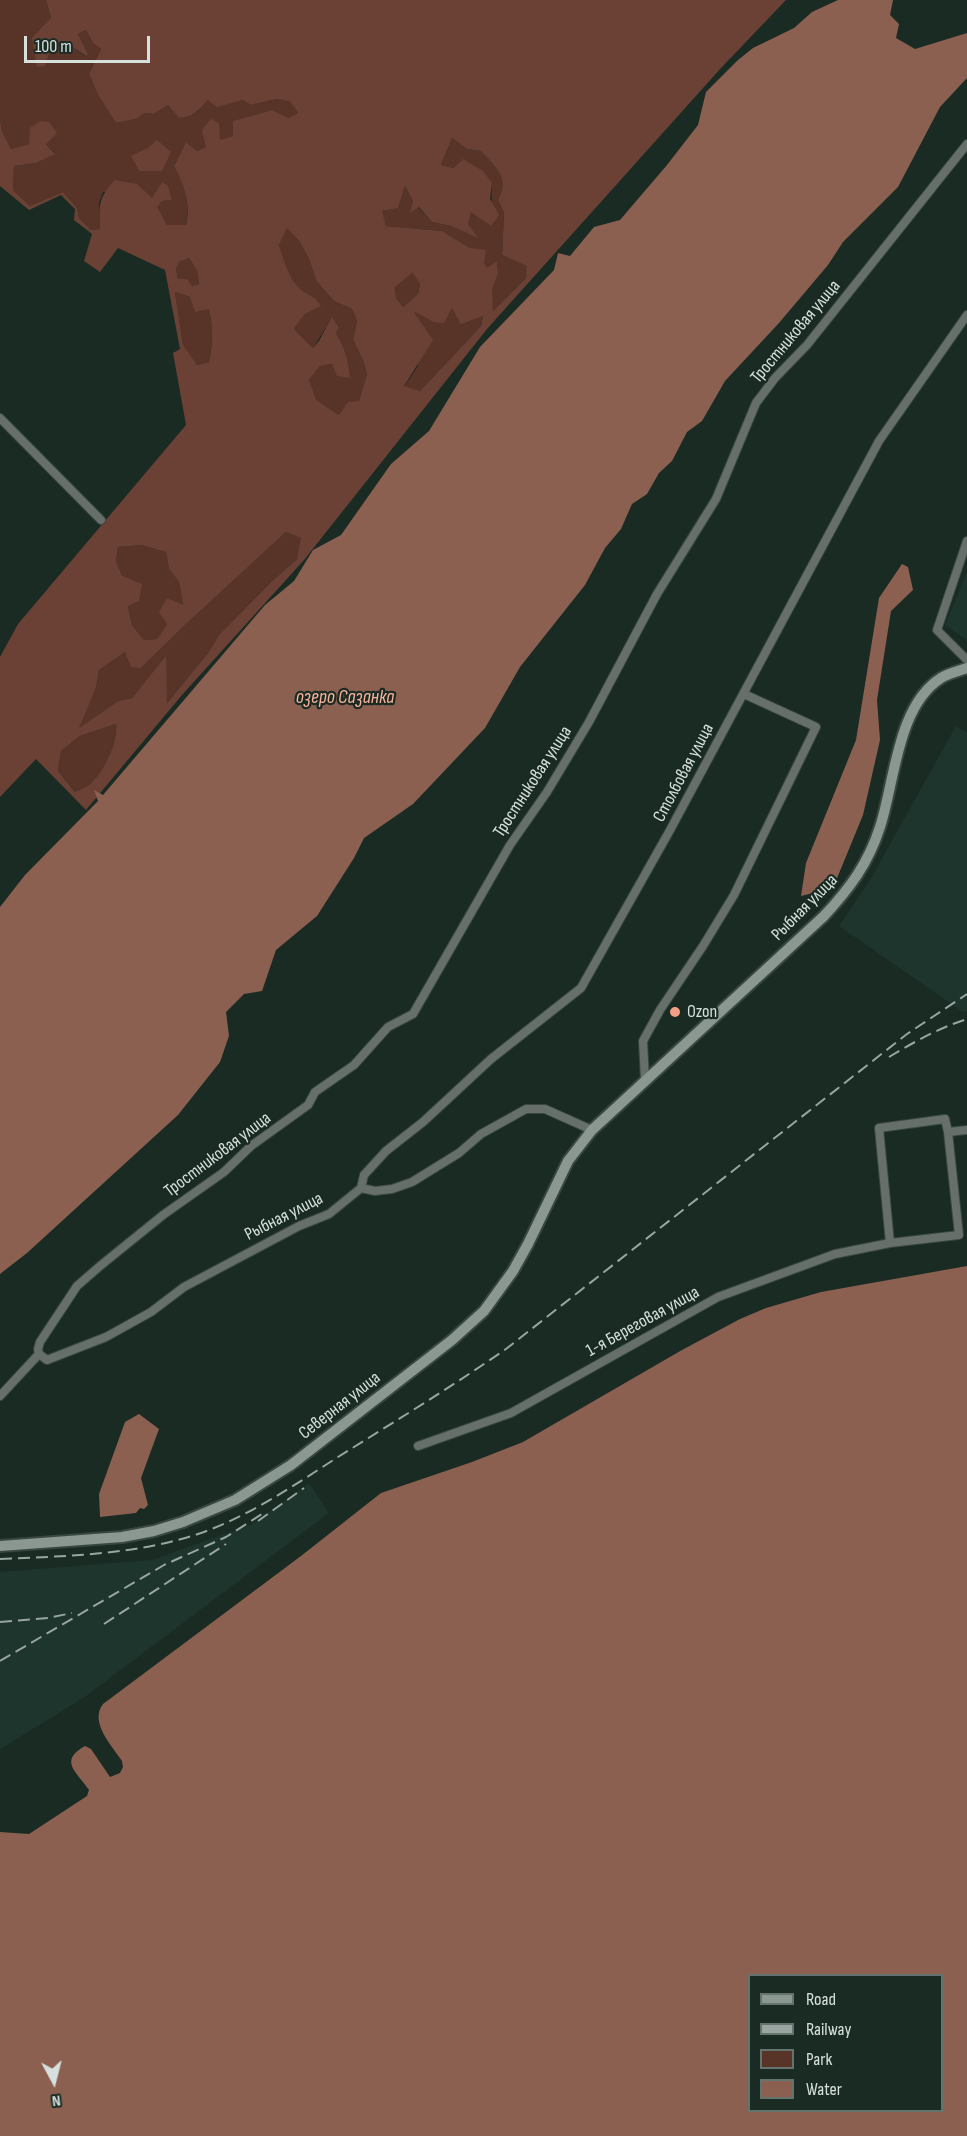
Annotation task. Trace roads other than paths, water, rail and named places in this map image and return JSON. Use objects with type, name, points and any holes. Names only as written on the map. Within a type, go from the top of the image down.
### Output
[{"type":"street","name":"Тростниковая улица","points":[[39,1354],[39,1342],[77,1286],[163,1215],[224,1172],[251,1146],[308,1105],[315,1092],[354,1065],[388,1027],[414,1014],[510,844],[547,792],[589,722],[657,594],[716,500],[756,404],[775,378],[807,345],[967,144]]},
{"type":"street","name":"Столбовая улица","points":[[361,1188],[364,1175],[386,1151],[423,1122],[491,1059],[581,988],[669,832],[879,441],[967,315]]},
{"type":"street","points":[[0,418],[101,520]]},
{"type":"street","points":[[967,541],[938,630],[967,660]]},
{"type":"street","name":"Рыбная улица","points":[[592,1130],[824,916],[849,888],[869,855],[880,827],[903,736],[919,698],[942,677],[967,668]]},
{"type":"street","points":[[645,1080],[644,1041],[660,1010],[734,895],[816,727],[744,694]]},
{"type":"street","points":[[361,1188],[375,1191],[392,1189],[412,1182],[459,1153],[481,1134],[526,1109],[545,1109],[592,1130]]},
{"type":"street","points":[[890,1243],[879,1128],[945,1119],[948,1132],[967,1130]]},
{"type":"street","name":"Северная улица","points":[[0,1546],[122,1537],[154,1531],[183,1522],[236,1500],[291,1465],[452,1340],[484,1311],[513,1271],[568,1161],[592,1130]]},
{"type":"street","name":"1-я Береговая улица","points":[[418,1446],[511,1413],[718,1297],[810,1261],[890,1243],[958,1235],[948,1132]]},
{"type":"street","name":"Рыбная улица","points":[[39,1354],[47,1359],[106,1337],[151,1312],[184,1287],[299,1226],[329,1214],[361,1188]]},
{"type":"street","points":[[0,1396],[39,1354]]},
{"type":"water","name":"озеро Сазанка","points":[[838,0],[893,0],[890,15],[899,24],[896,38],[915,49],[967,33],[967,78],[940,107],[898,187],[843,242],[828,265],[779,323],[725,381],[702,421],[687,432],[672,461],[659,473],[647,494],[632,504],[621,529],[605,548],[585,585],[520,667],[485,728],[413,804],[364,838],[317,916],[276,950],[262,991],[244,994],[226,1012],[229,1036],[220,1062],[178,1115],[27,1253],[0,1274],[0,907],[25,875],[98,801],[94,790],[103,795],[265,605],[294,581],[313,550],[341,535],[391,464],[429,431],[480,347],[554,270],[558,253],[570,256],[594,227],[620,220],[698,125],[706,92],[753,48],[794,28],[812,12]]},
{"type":"water","points":[[902,564],[908,567],[913,590],[891,611],[877,700],[880,740],[863,815],[833,888],[801,896],[806,863],[856,740],[879,598]]},
{"type":"water","points":[[967,1266],[967,2136],[0,2136],[0,1832],[29,1834],[87,1796],[89,1790],[75,1772],[71,1762],[77,1751],[85,1746],[91,1749],[110,1777],[120,1773],[123,1767],[122,1761],[100,1726],[99,1711],[103,1704],[301,1556],[381,1493],[523,1442],[682,1350],[766,1308],[821,1292]]},
{"type":"water","points":[[139,1414],[159,1429],[141,1478],[148,1505],[144,1509],[140,1508],[136,1513],[100,1517],[99,1494],[125,1422]]},
{"type":"railway","points":[[0,1559],[100,1553],[174,1541],[217,1527],[270,1500],[506,1349],[907,1034],[967,994]]},
{"type":"railway","points":[[889,1057],[927,1036],[967,1019]]},
{"type":"railway","points":[[258,1521],[304,1488]]},
{"type":"railway","points":[[0,1661],[164,1565],[226,1537],[262,1514]]},
{"type":"railway","points":[[104,1624],[226,1544]]},
{"type":"railway","points":[[0,1622],[48,1618],[72,1613]]},
{"type":"place","name":"Ozon","points":[[675,1012]]}]
